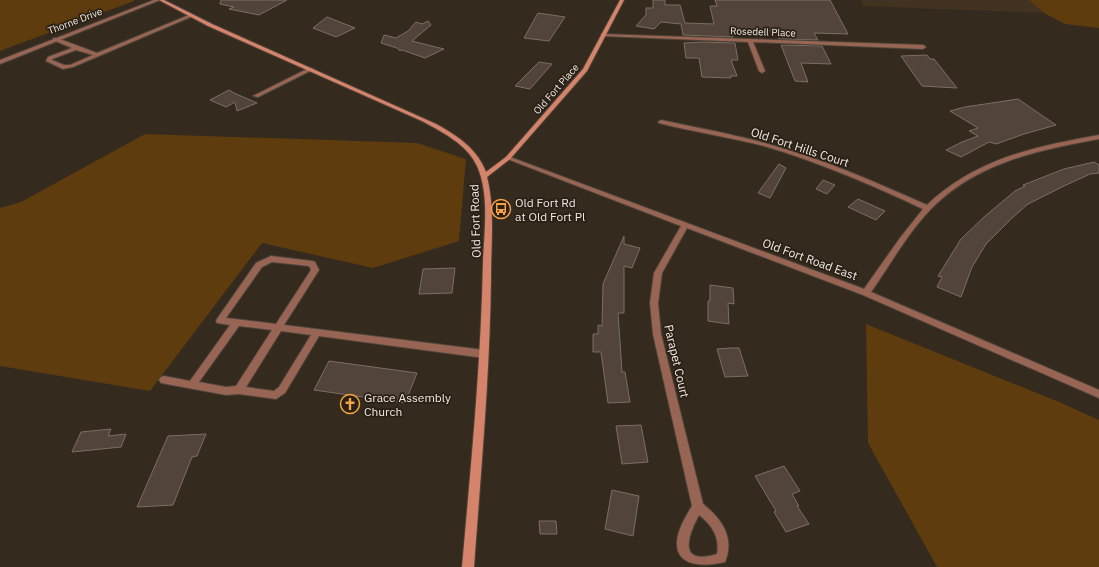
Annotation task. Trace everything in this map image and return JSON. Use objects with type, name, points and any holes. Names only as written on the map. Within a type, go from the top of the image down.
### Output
[{"type":"main road","name":"Old Fort Road","points":[[161,0],[191,16],[424,120],[448,133],[474,154],[484,176],[487,193],[487,286],[484,354],[468,567]]},
{"type":"main road","name":"Old Fort Place","points":[[484,176],[508,158],[585,70],[622,0]]},
{"type":"street","name":"Thorne Drive","points":[[0,62],[55,39],[158,0]]},
{"type":"street","points":[[76,48],[50,58],[49,60],[63,67],[71,66],[191,16]]},
{"type":"street","name":"Rosedell Place","points":[[603,35],[923,47]]},
{"type":"street","points":[[55,39],[97,55]]},
{"type":"street","points":[[750,40],[762,71]]},
{"type":"street","points":[[256,96],[311,69]]},
{"type":"street","name":"Old Fort Hills Court","points":[[661,122],[764,145],[813,160],[928,208]]},
{"type":"street","points":[[866,293],[898,246],[928,208],[949,190],[971,175],[988,167],[1033,151],[1099,136]]},
{"type":"street","name":"Old Fort Road East","points":[[508,158],[684,226],[866,293],[1099,394]]},
{"type":"street","name":"Parapet Court","points":[[684,226],[658,273],[654,303],[657,334],[698,507]]},
{"type":"street","points":[[239,390],[280,328],[315,270],[312,264],[271,259],[259,265],[220,321],[280,328],[317,332],[484,354]]},
{"type":"street","points":[[192,385],[237,323]]},
{"type":"street","points":[[164,380],[226,391],[239,390],[276,394],[282,390],[317,332]]},
{"type":"street","points":[[698,507],[713,520],[723,542],[723,553],[721,558],[701,564],[690,561],[684,554],[682,540],[687,525],[698,507]]},
{"type":"shaded area","points":[[0,0],[134,0],[134,1],[0,51]]},
{"type":"shaded area","points":[[861,0],[1029,0],[1044,13],[863,6]]},
{"type":"shaded area","points":[[1029,0],[1099,0],[1099,28],[1065,24],[1044,13]]},
{"type":"shaded area","points":[[145,134],[417,143],[466,159],[459,241],[373,268],[262,243],[150,391],[0,366],[0,208],[21,202]]},
{"type":"shaded area","points":[[866,324],[1059,402],[1099,420],[1099,567],[937,567],[868,443]]},
{"type":"building","points":[[221,0],[287,0],[259,15],[229,9],[234,7],[220,4]]},
{"type":"building","points":[[653,0],[665,0],[665,5],[680,5],[685,23],[714,24],[710,6],[717,6],[715,0],[830,0],[848,34],[814,33],[818,40],[779,39],[776,31],[732,30],[733,37],[683,35],[681,24],[661,22],[654,29],[636,26],[646,15],[646,8],[653,8]]},
{"type":"building","points":[[538,13],[565,17],[549,41],[524,38]]},
{"type":"building","points":[[327,17],[355,28],[336,37],[313,28]]},
{"type":"building","points":[[428,21],[431,25],[412,41],[444,49],[425,58],[402,50],[400,51],[397,48],[381,43],[384,35],[396,38],[408,31],[416,22],[422,24]]},
{"type":"building","points":[[684,43],[735,43],[738,60],[731,60],[737,76],[730,76],[731,78],[702,77],[699,58],[686,58]]},
{"type":"building","points":[[781,45],[822,46],[831,64],[801,63],[808,82],[795,81]]},
{"type":"building","points":[[927,55],[930,59],[934,59],[957,88],[922,86],[901,56]]},
{"type":"building","points":[[539,62],[552,64],[530,89],[515,86]]},
{"type":"building","points":[[229,90],[257,103],[237,111],[235,102],[226,107],[210,100]]},
{"type":"building","points":[[1018,99],[1056,125],[996,144],[989,142],[961,157],[946,150],[978,136],[969,131],[978,128],[950,111],[965,107]]},
{"type":"building","points":[[1094,162],[1099,165],[1099,173],[1090,174],[1028,204],[986,244],[972,267],[961,297],[937,287],[942,277],[938,276],[961,239],[1015,191],[1025,186],[1023,185],[1064,169]]},
{"type":"building","points":[[779,164],[786,168],[770,198],[758,193]]},
{"type":"building","points":[[823,180],[835,185],[827,194],[816,189]]},
{"type":"building","points":[[858,199],[885,211],[876,220],[848,207]]},
{"type":"building","points":[[624,236],[624,244],[640,248],[632,268],[624,266],[624,313],[618,313],[622,372],[625,372],[630,402],[608,403],[601,352],[593,352],[593,334],[598,334],[598,325],[602,326],[603,284]]},
{"type":"building","points":[[455,268],[452,293],[419,294],[423,269]]},
{"type":"building","points":[[710,285],[733,288],[734,304],[728,303],[729,324],[708,321]]},
{"type":"building","points":[[739,348],[748,376],[725,377],[717,349]]},
{"type":"building","points":[[329,361],[417,373],[405,403],[314,390]]},
{"type":"building","points":[[641,425],[648,462],[622,464],[616,426]]},
{"type":"building","points":[[111,429],[108,436],[126,434],[121,447],[72,452],[81,432]]},
{"type":"building","points":[[206,434],[197,456],[192,457],[173,505],[137,507],[168,436]]},
{"type":"building","points":[[784,466],[800,491],[792,494],[799,506],[797,506],[809,524],[786,532],[774,512],[776,511],[755,476]]},
{"type":"building","points":[[612,490],[639,496],[633,536],[605,529]]},
{"type":"building","points":[[539,521],[556,521],[557,534],[540,534]]},
{"type":"place","name":"Old Fort Rd at Old Fort Pl","points":[[501,209]]},
{"type":"place","name":"Grace Assembly Church","points":[[350,404]]}]
